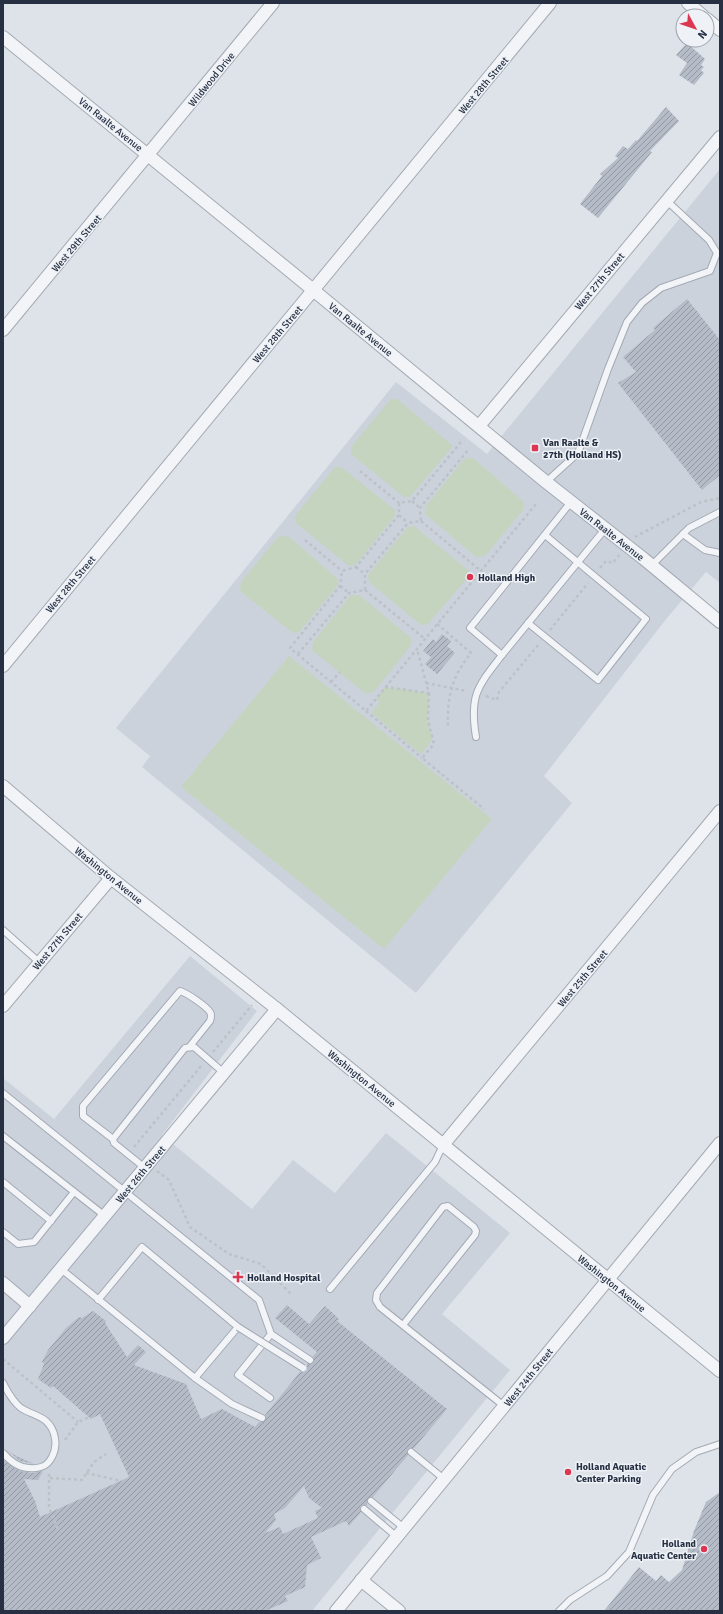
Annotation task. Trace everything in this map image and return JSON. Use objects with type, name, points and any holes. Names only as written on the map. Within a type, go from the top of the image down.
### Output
[{"type":"street","name":"Wildwood Drive","points":[[149,155],[273,3]]},
{"type":"street","name":"West 28th Street","points":[[3,666],[550,3]]},
{"type":"street","name":"Van Raalte Avenue","points":[[3,37],[149,155],[546,482],[652,565],[720,622]]},
{"type":"street","name":"West 27th Street","points":[[479,426],[720,137]]},
{"type":"street","name":"West 29th Street","points":[[3,330],[149,155]]},
{"type":"street","name":"Washington Avenue","points":[[3,786],[111,878],[278,1009],[720,1371]]},
{"type":"street","name":"West 25th Street","points":[[443,1145],[720,811]]},
{"type":"street","name":"West 27th Street","points":[[3,1006],[111,878]]},
{"type":"street","name":"West 26th Street","points":[[3,1338],[278,1009]]},
{"type":"street","name":"West 24th Street","points":[[336,1611],[720,1143]]},
{"type":"street","points":[[3,1283],[30,1306]]},
{"type":"street","points":[[361,1580],[399,1611]]},
{"type":"lane","points":[[546,482],[578,453],[608,369],[627,322],[642,303],[661,288],[710,271],[717,253],[709,240],[667,201]]},
{"type":"lane","points":[[502,655],[470,628],[571,502]]},
{"type":"lane","points":[[652,565],[689,528],[720,512]]},
{"type":"lane","points":[[476,737],[473,708],[475,693],[481,682],[605,529]]},
{"type":"lane","points":[[682,534],[705,550],[720,553]]},
{"type":"lane","points":[[528,623],[598,680],[646,619],[545,535]]},
{"type":"lane","points":[[3,930],[40,962]]},
{"type":"lane","points":[[113,1139],[185,1048],[190,1046],[210,1022],[212,1017],[210,1012],[186,993],[180,991],[83,1106],[83,1116],[113,1139],[114,1143],[147,1166]]},
{"type":"lane","points":[[190,1046],[194,1047],[224,1073]]},
{"type":"lane","points":[[3,1093],[259,1300],[271,1334],[310,1360]]},
{"type":"lane","points":[[3,1136],[105,1216]]},
{"type":"lane","points":[[330,1289],[435,1162],[443,1145]]},
{"type":"lane","points":[[3,1182],[51,1221]]},
{"type":"lane","points":[[3,1232],[18,1244],[34,1242],[74,1192]]},
{"type":"lane","points":[[403,1325],[475,1235],[476,1231],[474,1227],[448,1206],[444,1207],[377,1293],[376,1300],[380,1307],[504,1406]]},
{"type":"lane","points":[[98,1300],[142,1247],[238,1327],[303,1368]]},
{"type":"lane","points":[[61,1269],[195,1378],[232,1404],[262,1418]]},
{"type":"lane","points":[[195,1378],[238,1327]]},
{"type":"lane","points":[[270,1398],[238,1375],[271,1334]]},
{"type":"lane","points":[[3,1383],[9,1396],[21,1408],[46,1421],[56,1440],[54,1455],[48,1463],[41,1468],[27,1468],[12,1463],[3,1453]]},
{"type":"lane","points":[[559,1611],[570,1600],[606,1576],[629,1552],[653,1495],[672,1469],[696,1452],[720,1444]]},
{"type":"lane","points":[[411,1452],[444,1479]]},
{"type":"lane","points":[[371,1501],[400,1533]]},
{"type":"lane","points":[[364,1509],[400,1533]]},
{"type":"path","points":[[360,471],[399,503],[412,501],[461,442]]},
{"type":"path","points":[[469,448],[420,508],[421,521],[481,571]]},
{"type":"path","points":[[412,501],[420,508]]},
{"type":"path","points":[[342,571],[356,567],[398,515],[399,503]]},
{"type":"path","points":[[366,711],[536,504]]},
{"type":"path","points":[[398,515],[408,523]]},
{"type":"path","points":[[365,590],[365,574],[408,523],[421,521]]},
{"type":"path","points":[[305,540],[342,571]]},
{"type":"path","points":[[356,567],[365,574]]},
{"type":"path","points":[[342,571],[340,586],[290,648],[484,809]]},
{"type":"path","points":[[340,586],[349,592],[365,590],[425,639]]},
{"type":"path","points":[[298,654],[349,592]]},
{"type":"path","points":[[437,624],[471,653],[459,668],[452,688],[448,712],[448,728]]},
{"type":"path","points":[[417,648],[429,693],[428,720],[434,744],[422,758]]},
{"type":"path","points":[[331,682],[340,672]]},
{"type":"path","points":[[426,683],[475,693],[497,700]]},
{"type":"path","points":[[385,687],[429,693]]},
{"type":"path","points":[[260,996],[134,1148],[147,1166],[168,1180],[190,1227],[229,1254],[261,1264],[292,1295]]},
{"type":"path","points":[[3,1359],[78,1422],[89,1417]]},
{"type":"path","points":[[50,1478],[82,1480],[94,1462],[106,1454]]},
{"type":"path","points":[[48,1463],[50,1478],[49,1508],[59,1531]]},
{"type":"path","points":[[86,1473],[122,1481]]},
{"type":"shaded area","name":"Holland High","points":[[720,169],[720,583],[706,572],[667,618],[544,776],[572,803],[416,993],[142,767],[150,756],[116,728],[396,382],[487,454]]},
{"type":"shaded area","name":"Holland Hospital","points":[[190,956],[257,1011],[162,1135],[252,1209],[293,1160],[335,1193],[386,1133],[510,1233],[442,1314],[510,1370],[312,1611],[3,1611],[3,1078],[54,1119]]},
{"type":"green space","points":[[391,399],[397,399],[453,446],[410,497],[404,497],[351,454],[351,447]]},
{"type":"green space","points":[[473,458],[524,502],[523,510],[485,556],[476,557],[425,514],[425,507],[464,459]]},
{"type":"green space","points":[[335,467],[341,467],[395,510],[395,516],[355,565],[349,566],[296,523],[295,516]]},
{"type":"green space","points":[[414,526],[469,571],[468,577],[428,624],[421,625],[369,582],[368,575],[408,527]]},
{"type":"green space","points":[[288,536],[338,579],[338,585],[299,632],[293,633],[240,591],[241,582],[278,537]]},
{"type":"green space","points":[[351,595],[359,595],[411,638],[411,645],[374,692],[366,694],[312,650],[313,642]]},
{"type":"green space","points":[[289,656],[492,819],[384,949],[181,787]]},
{"type":"green space","points":[[385,687],[429,693],[428,719],[432,740],[421,754],[371,713],[380,702],[376,699]]},
{"type":"building","points":[[682,48],[693,48],[705,59],[701,65],[704,67],[701,70],[704,73],[694,85],[679,75],[687,63],[676,55]]},
{"type":"building","points":[[666,107],[679,121],[650,151],[652,152],[598,218],[580,204],[602,176],[600,174],[618,158],[615,156],[623,146],[628,149],[636,140],[637,141]]},
{"type":"building","points":[[687,299],[720,340],[720,475],[702,490],[618,383],[636,372],[623,357],[655,330],[653,328]]},
{"type":"building","points":[[442,634],[451,641],[447,646],[455,653],[437,674],[425,664],[431,657],[423,651],[433,639],[436,642]]},
{"type":"building","points":[[287,1305],[309,1324],[325,1306],[339,1319],[337,1321],[447,1409],[414,1448],[408,1449],[408,1455],[373,1497],[368,1498],[367,1505],[360,1506],[361,1512],[349,1526],[346,1521],[311,1537],[321,1558],[307,1565],[305,1587],[285,1596],[288,1601],[265,1611],[3,1611],[3,1460],[20,1471],[32,1473],[43,1471],[38,1480],[24,1479],[35,1501],[40,1517],[129,1477],[100,1414],[91,1419],[53,1386],[51,1388],[38,1379],[44,1364],[42,1362],[48,1350],[66,1328],[79,1317],[82,1318],[93,1311],[106,1321],[105,1323],[127,1357],[138,1345],[146,1352],[134,1365],[186,1384],[201,1419],[222,1409],[255,1427],[259,1422],[265,1421],[265,1415],[300,1372],[307,1371],[307,1363],[312,1364],[314,1361],[313,1356],[317,1352],[275,1318]],"holes":[[[304,1486],[309,1498],[322,1508],[315,1511],[318,1518],[283,1534],[280,1527],[265,1533],[276,1520],[274,1514],[285,1508]]]},
{"type":"building","points":[[7,1450],[16,1456],[34,1464],[20,1461]]},
{"type":"building","name":"Holland Aquatic Center","points":[[720,1492],[720,1611],[604,1611],[639,1567],[656,1581],[661,1575],[669,1582],[682,1570],[694,1531],[706,1502]]},
{"type":"place","name":"Van Raalte & 27th (Holland HS)","points":[[535,448]]},
{"type":"place","name":"Holland High","points":[[470,577]]},
{"type":"place","name":"Holland Hospital","points":[[238,1277]]},
{"type":"place","name":"Holland Aquatic Center Parking","points":[[568,1472]]},
{"type":"place","name":"Holland Aquatic Center","points":[[704,1549]]}]
